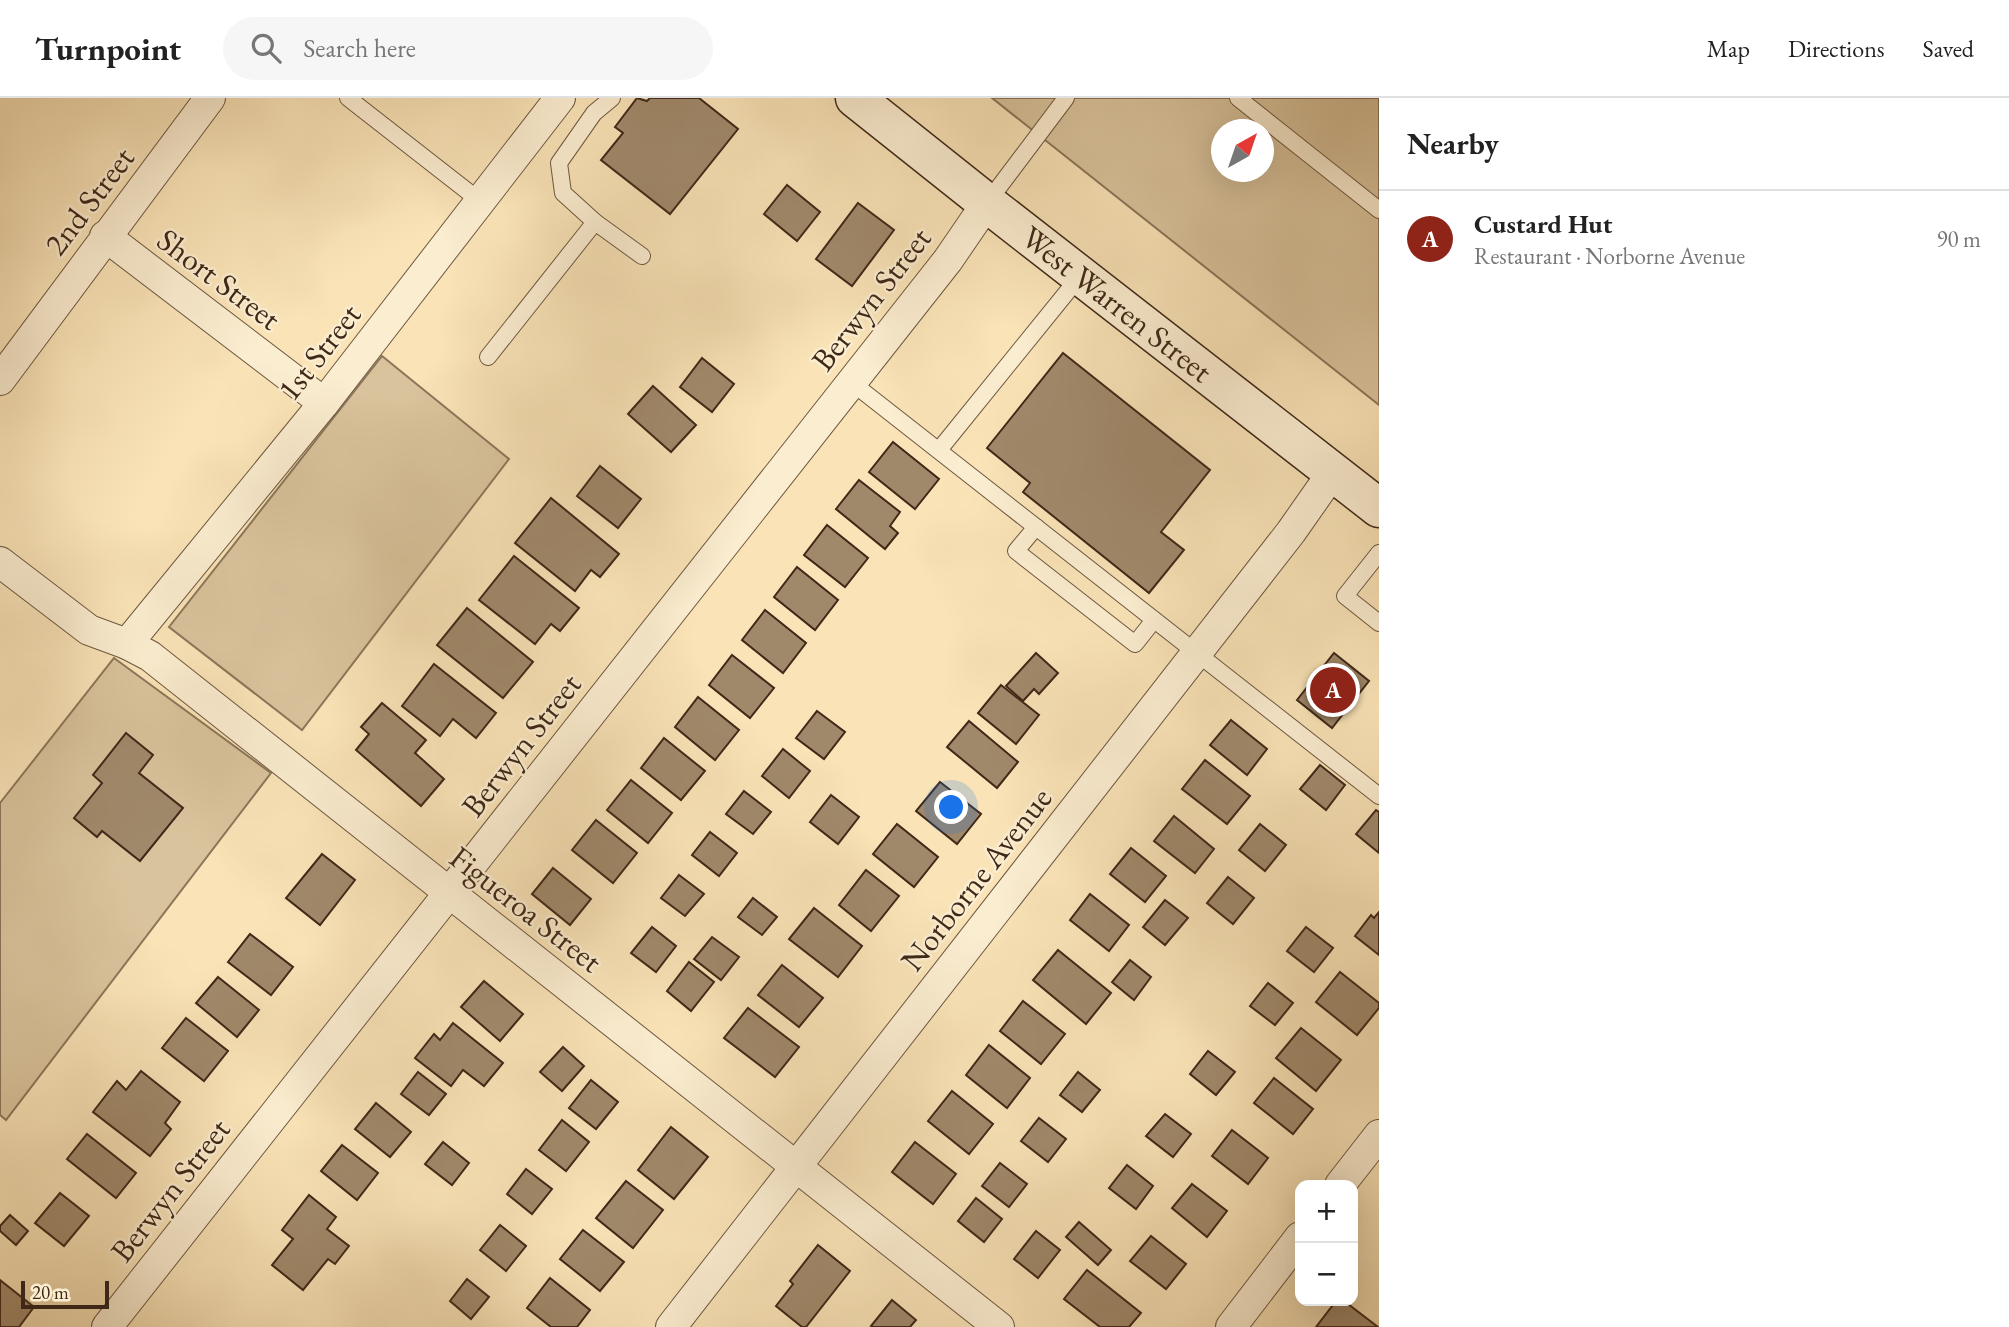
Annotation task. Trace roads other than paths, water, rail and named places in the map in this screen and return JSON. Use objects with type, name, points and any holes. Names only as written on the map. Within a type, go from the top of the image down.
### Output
[{"type":"main road","name":"West Warren Street","points":[[856,98],[1379,508]]},
{"type":"street","name":"2nd Street","points":[[0,380],[210,98]]},
{"type":"street","name":"1st Street","points":[[127,644],[324,403],[560,98]]},
{"type":"street","name":"Berwyn Street","points":[[107,1327],[948,260],[987,203]]},
{"type":"street","name":"Short Street","points":[[105,236],[324,403]]},
{"type":"street","name":"Norborne Avenue","points":[[671,1327],[1291,532],[1333,472]]},
{"type":"street","name":"Figueroa Street","points":[[4,573],[89,630],[150,656],[999,1327]]},
{"type":"street","points":[[1344,1180],[1379,1135]]},
{"type":"street","points":[[1231,1327],[1295,1243]]},
{"type":"lane","points":[[348,98],[480,201]]},
{"type":"lane","points":[[612,98],[594,113],[559,163],[563,193],[595,222],[642,256]]},
{"type":"lane","points":[[987,203],[1066,98]]},
{"type":"lane","points":[[1238,98],[1379,210]]},
{"type":"lane","points":[[488,357],[595,222]]},
{"type":"lane","points":[[939,450],[1080,276]]},
{"type":"lane","points":[[851,382],[1379,796]]},
{"type":"lane","points":[[1036,527],[1016,551],[1135,644],[1154,621]]},
{"type":"lane","points":[[1379,553],[1345,596],[1379,623]]},
{"type":"place","name":"Custard Hut","points":[[1333,690]]}]
